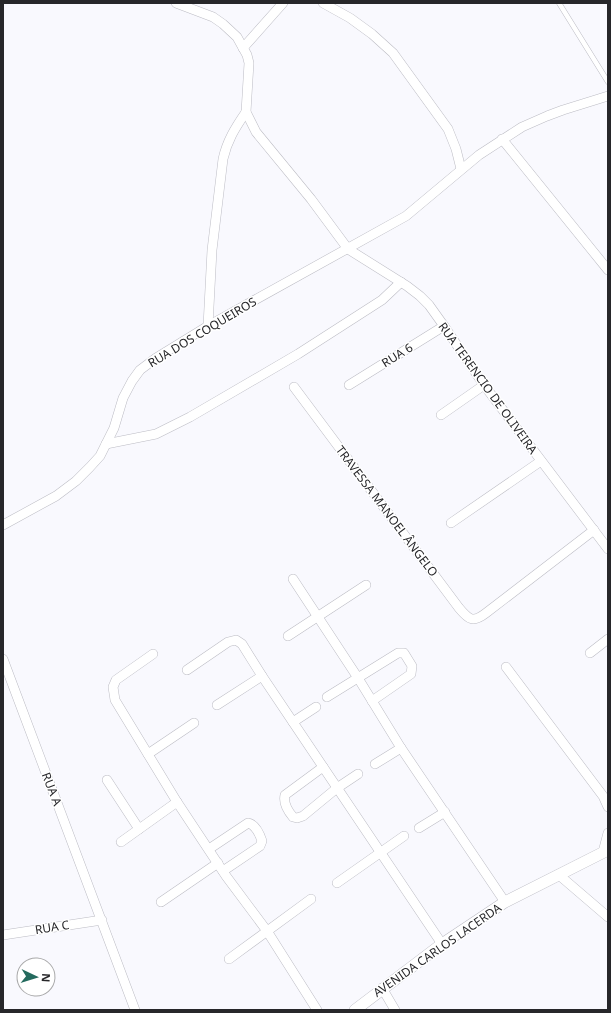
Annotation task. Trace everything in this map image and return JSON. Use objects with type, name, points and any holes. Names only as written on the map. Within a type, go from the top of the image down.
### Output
[{"type":"street","points":[[176,3],[213,17],[237,37],[247,54],[249,71],[246,112],[256,132],[311,199],[348,249]]},
{"type":"street","points":[[243,48],[283,3]]},
{"type":"street","points":[[323,3],[366,30],[393,53],[448,129],[456,149],[461,169]]},
{"type":"street","name":"RUA DOS COQUEIROS","points":[[3,525],[56,496],[76,481],[100,456],[114,428],[123,398],[132,381],[140,370],[156,358],[208,326],[406,216],[461,169],[502,139],[546,116],[608,96]]},
{"type":"street","points":[[208,326],[212,250],[223,159],[226,146],[233,130],[246,112]]},
{"type":"street","points":[[502,139],[608,270]]},
{"type":"street","name":"RUA TERENCIO DE OLIVEIRA","points":[[348,249],[401,282],[420,296],[444,326],[484,385],[608,548]]},
{"type":"street","points":[[106,444],[156,434],[190,417],[298,354],[382,300],[401,282]]},
{"type":"street","name":"RUA 6","points":[[349,385],[444,326]]},
{"type":"street","points":[[441,415],[484,385]]},
{"type":"street","name":"TRAVESSA MANOEL ÂNGELO","points":[[294,387],[469,619],[478,618],[486,613],[594,530]]},
{"type":"street","points":[[452,523],[541,461]]},
{"type":"street","points":[[293,579],[358,678],[401,748],[505,902]]},
{"type":"street","points":[[288,636],[366,585]]},
{"type":"street","points":[[590,653],[608,639]]},
{"type":"street","points":[[187,670],[228,642],[234,640],[242,644],[442,944]]},
{"type":"street","points":[[327,696],[402,652],[405,654],[412,666],[411,674],[372,701]]},
{"type":"street","points":[[153,654],[116,680],[113,687],[115,700],[177,802],[267,931],[317,1010]]},
{"type":"street","name":"RUA A","points":[[3,659],[136,1010]]},
{"type":"street","points":[[506,667],[604,796],[608,808]]},
{"type":"street","points":[[217,705],[262,676]]},
{"type":"street","points":[[293,722],[316,707]]},
{"type":"street","points":[[148,754],[194,723]]},
{"type":"street","points":[[375,764],[401,748]]},
{"type":"street","points":[[323,767],[286,795],[284,800],[291,815],[298,818],[303,816],[337,788],[358,774]]},
{"type":"street","points":[[107,780],[139,829]]},
{"type":"street","points":[[122,842],[177,802]]},
{"type":"street","points":[[419,828],[445,812]]},
{"type":"street","points":[[161,902],[260,846],[262,841],[252,824],[248,823],[209,849]]},
{"type":"street","points":[[605,851],[608,834]]},
{"type":"street","points":[[337,883],[404,836]]},
{"type":"street","name":"AVENIDA CARLOS LACERDA","points":[[355,1010],[382,988],[442,944],[505,902],[605,851]]},
{"type":"street","points":[[559,875],[608,917]]},
{"type":"street","points":[[229,959],[311,899]]},
{"type":"street","name":"RUA C","points":[[3,935],[102,920]]},
{"type":"street","points":[[382,988],[395,1010]]},
{"type":"lane","points":[[559,3],[608,82]]}]
